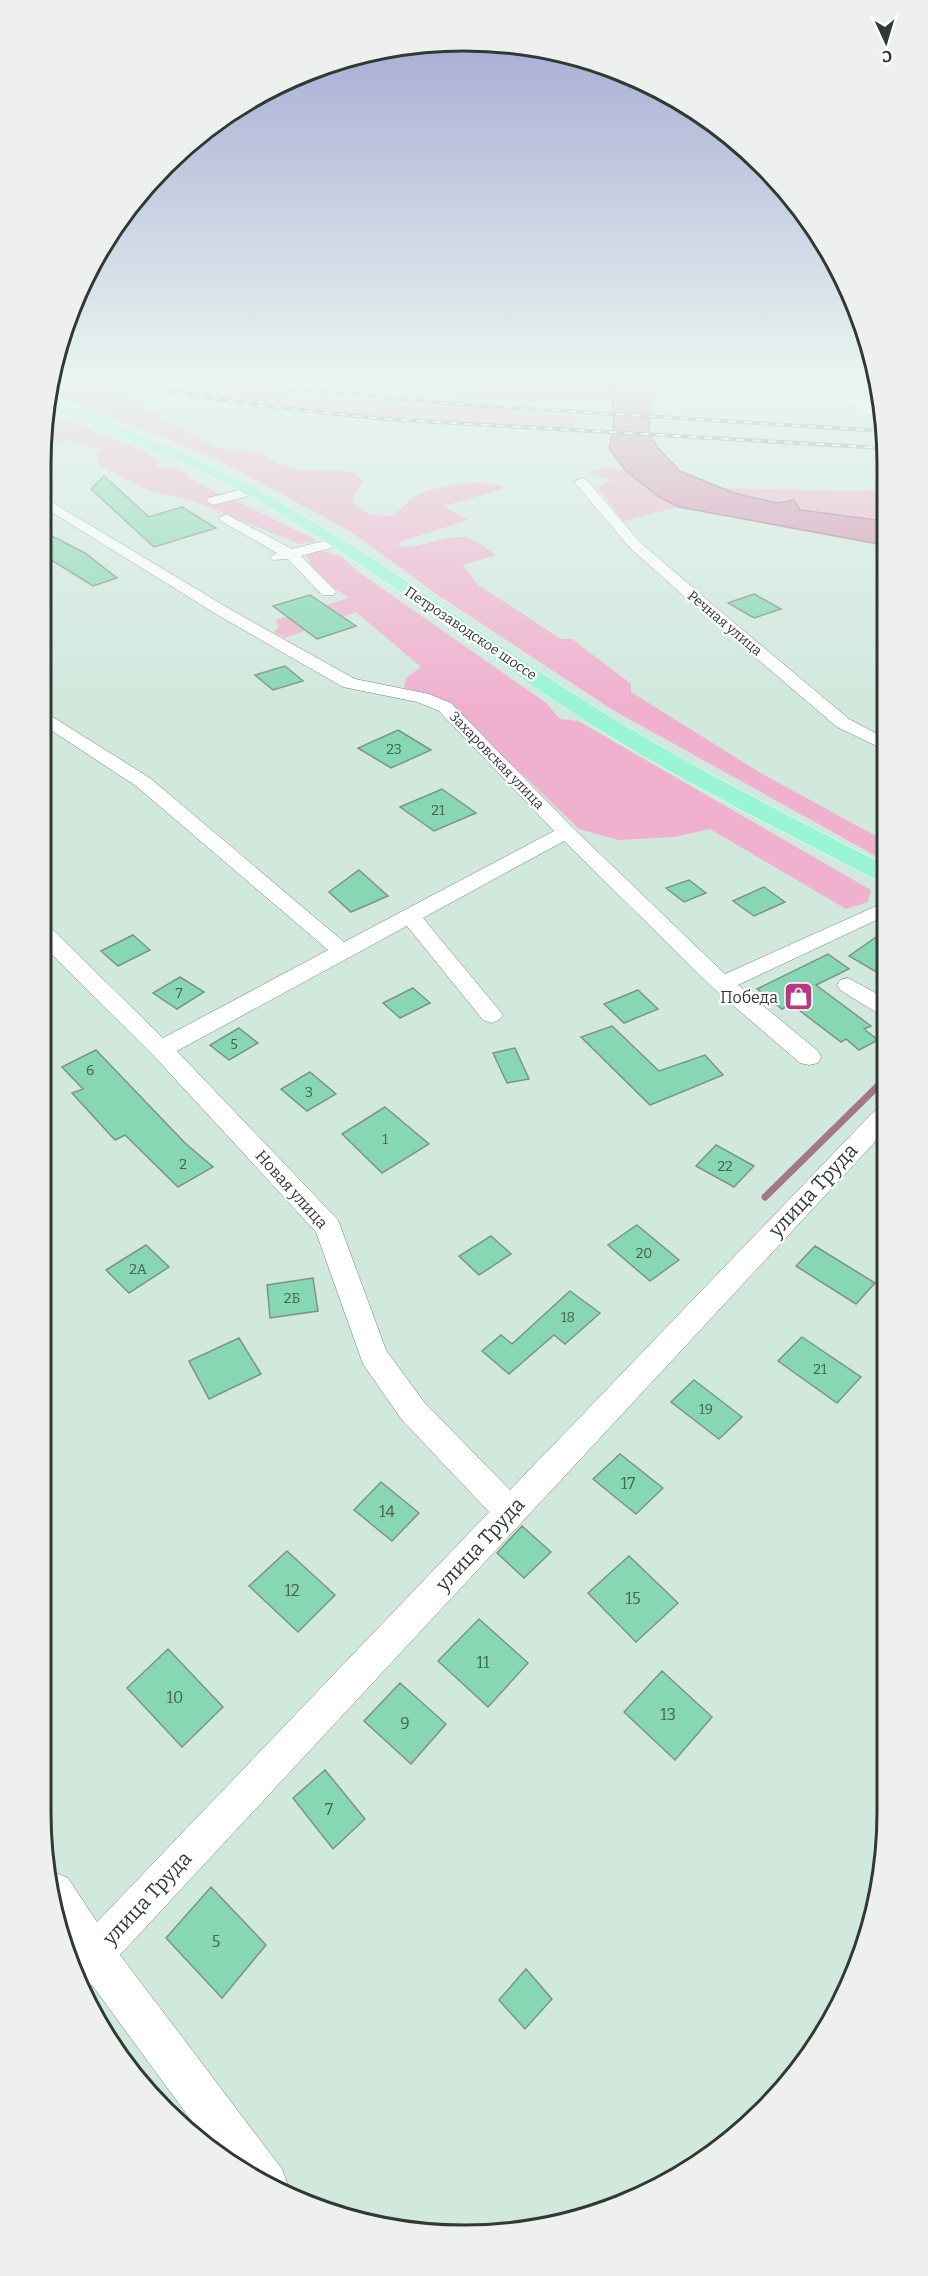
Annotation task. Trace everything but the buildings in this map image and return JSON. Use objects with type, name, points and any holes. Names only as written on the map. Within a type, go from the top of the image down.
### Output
[{"type":"main road","name":"Петрозаводское шоссе","points":[[247,488],[336,542],[600,720],[660,756],[877,871]]},
{"type":"street","name":"Речная улица","points":[[585,488],[635,545],[692,595],[843,723],[877,741]]},
{"type":"street","points":[[213,501],[251,490]]},
{"type":"street","name":"Захаровская улица","points":[[51,506],[227,614],[349,683],[368,690],[433,700],[444,707],[566,832],[722,984],[809,1057]]},
{"type":"street","points":[[226,518],[284,556],[328,592]]},
{"type":"street","points":[[284,556],[336,542]]},
{"type":"street","points":[[51,723],[143,782],[342,951]]},
{"type":"street","points":[[161,1049],[566,832]]},
{"type":"street","points":[[722,984],[877,914]]},
{"type":"street","points":[[409,915],[491,1015]]},
{"type":"street","name":"Новая улица","points":[[51,941],[161,1049],[328,1227],[373,1355],[413,1411],[510,1512]]},
{"type":"street","points":[[848,985],[877,1003]]},
{"type":"street","name":"улица Труда","points":[[85,1964],[510,1512],[877,1134]]},
{"type":"street","points":[[64,1916],[85,1964],[250,2165]]},
{"type":"shaded area","points":[[144,488],[209,488],[315,539],[314,542],[300,544],[192,501]]},
{"type":"shaded area","points":[[271,488],[359,488],[351,501],[370,515],[393,516],[414,497],[433,489],[504,488],[444,506],[468,520],[400,542],[399,546],[417,546],[453,537],[468,538],[479,543],[496,555],[463,565],[477,584],[561,639],[572,639],[631,684],[631,692],[759,772],[877,837],[877,857],[613,710],[438,595],[351,532]]},
{"type":"shaded area","points":[[598,488],[648,488],[679,507],[623,521]]},
{"type":"shaded area","points":[[648,488],[722,488],[777,503],[794,500],[800,510],[877,520],[877,544],[679,507]]},
{"type":"shaded area","points":[[718,488],[859,491],[877,489],[877,520],[800,510],[786,500],[777,503]]},
{"type":"shaded area","points":[[318,550],[342,557],[356,570],[546,703],[560,719],[578,721],[871,890],[868,902],[846,909],[710,829],[675,837],[618,840],[579,829],[448,703],[431,694],[404,688],[406,678],[421,667],[356,612],[285,638],[274,632],[279,627],[275,620],[349,598],[316,575],[306,554]]},
{"type":"waterway","points":[[765,1197],[877,1087]]},
{"type":"place","name":"Победа","points":[[799,997]]}]
